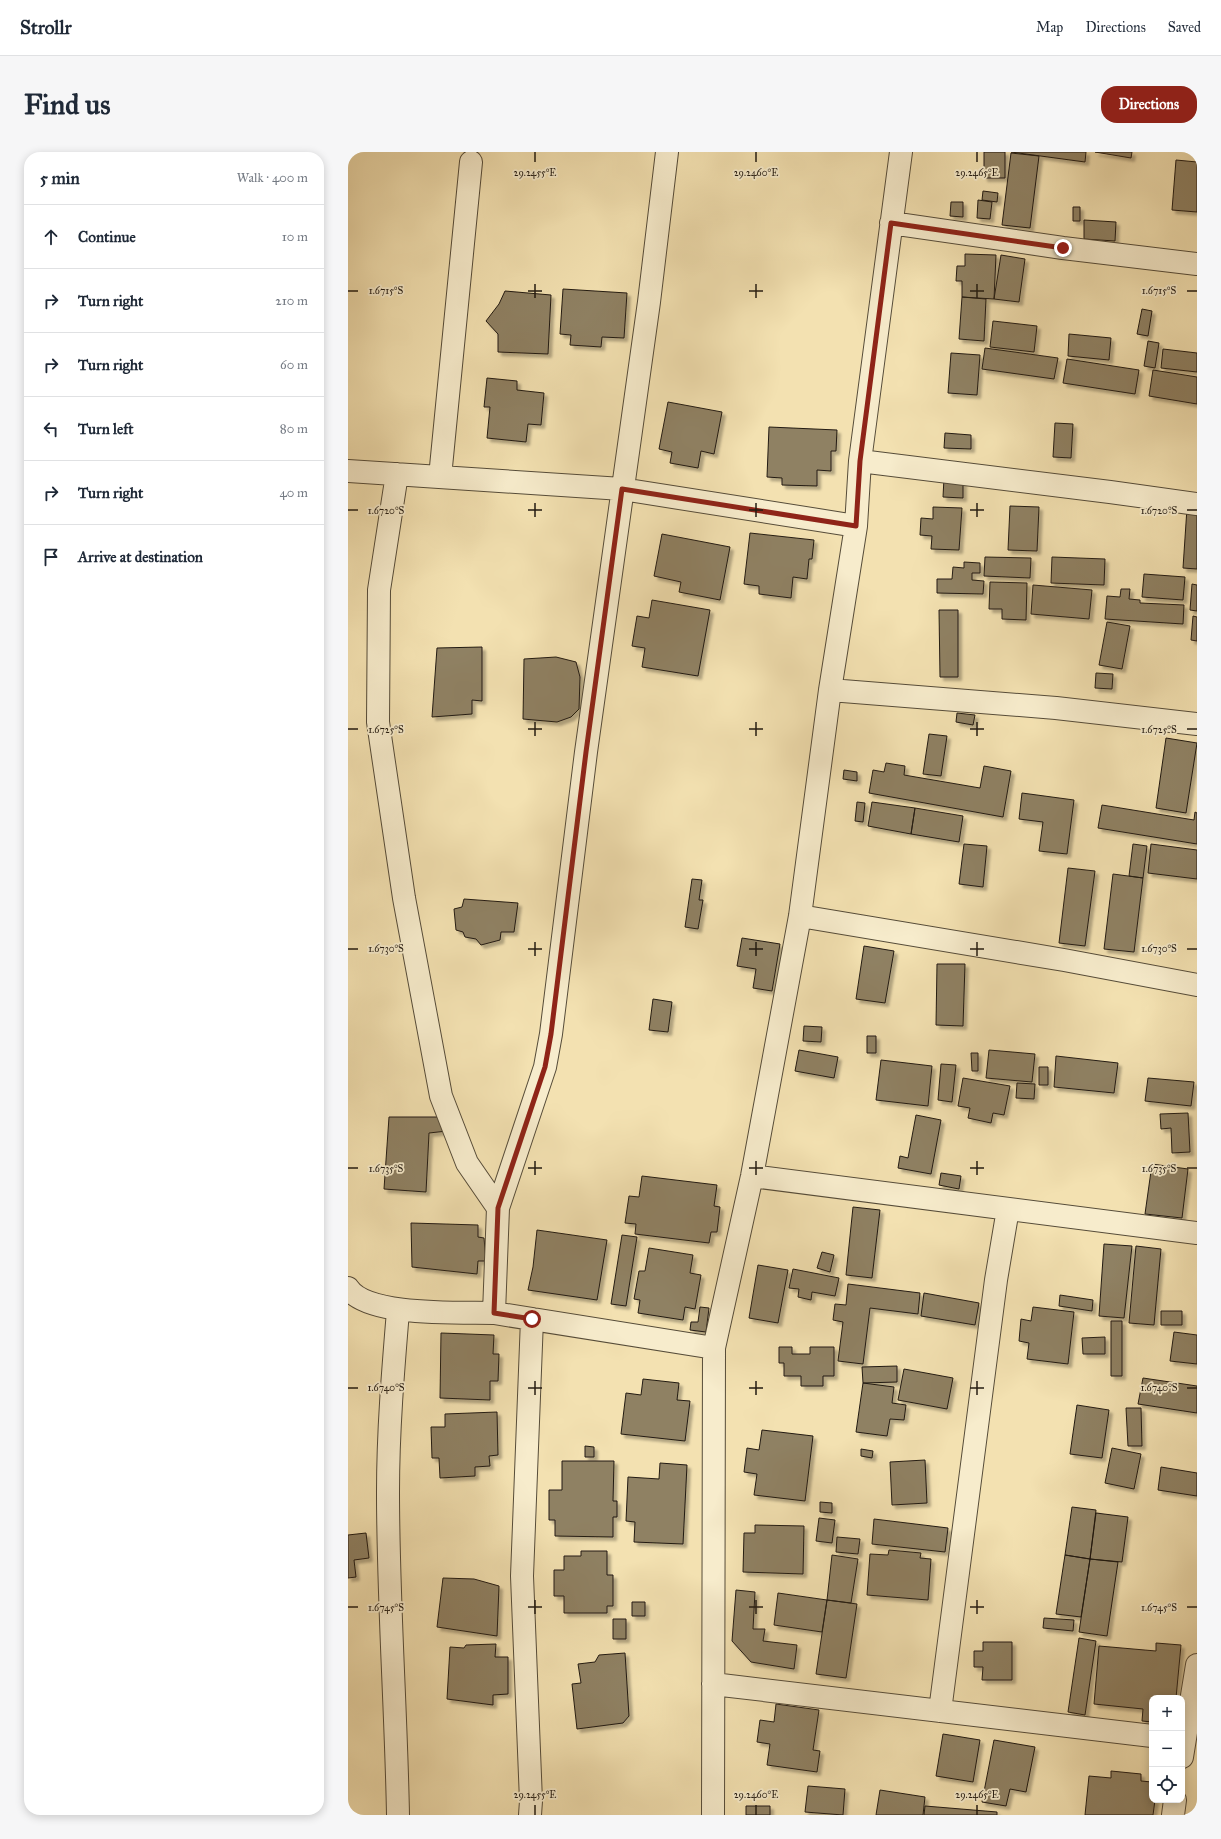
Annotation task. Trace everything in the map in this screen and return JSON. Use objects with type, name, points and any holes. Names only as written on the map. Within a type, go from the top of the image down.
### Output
[{"type":"street","points":[[494,1313],[498,1208],[545,1067],[551,1034],[586,752],[649,302],[667,152]]},
{"type":"street","points":[[714,1815],[714,1348],[752,1176],[800,916],[830,690],[856,526],[860,461],[900,152]]},
{"type":"street","points":[[440,477],[472,162]]},
{"type":"street","points":[[891,223],[1063,248],[1197,264]]},
{"type":"street","points":[[860,461],[1197,504]]},
{"type":"street","points":[[348,470],[622,489],[856,526]]},
{"type":"street","points":[[397,474],[379,590],[378,722],[404,898],[441,1096],[467,1163],[498,1208]]},
{"type":"street","points":[[830,690],[1056,708],[1197,724]]},
{"type":"street","points":[[800,916],[1064,960],[1197,986]]},
{"type":"street","points":[[752,1176],[1197,1233]]},
{"type":"street","points":[[940,1711],[996,1280],[1008,1209]]},
{"type":"street","points":[[348,1288],[351,1293],[371,1303],[398,1310],[494,1313],[714,1348]]},
{"type":"street","points":[[398,1310],[391,1407],[388,1490],[390,1641],[396,1732],[398,1815]]},
{"type":"street","points":[[530,1815],[531,1801],[522,1576],[532,1319]]},
{"type":"street","points":[[1186,1745],[1197,1665]]},
{"type":"street","points":[[714,1684],[1149,1736]]},
{"type":"street","points":[[1172,1815],[1174,1803]]},
{"type":"building","points":[[984,152],[1005,152],[1005,178],[984,178]]},
{"type":"building","points":[[1011,152],[1086,152],[1085,162]]},
{"type":"building","points":[[1095,152],[1132,152],[1131,158]]},
{"type":"building","points":[[1011,153],[1039,156],[1030,228],[1002,225]]},
{"type":"building","points":[[1176,160],[1197,162],[1197,212],[1172,210]]},
{"type":"building","points":[[983,191],[998,193],[997,202],[982,200]]},
{"type":"building","points":[[978,200],[992,202],[990,219],[977,218]]},
{"type":"building","points":[[951,202],[963,202],[963,217],[950,216]]},
{"type":"building","points":[[1073,207],[1080,207],[1080,221],[1073,221]]},
{"type":"building","points":[[1084,220],[1116,222],[1115,241],[1084,239]]},
{"type":"building","points":[[965,254],[996,255],[994,299],[962,297],[962,281],[956,281],[957,266],[965,266]]},
{"type":"building","points":[[1001,255],[1025,259],[1019,302],[994,299]]},
{"type":"building","points":[[563,289],[627,293],[624,338],[602,337],[601,347],[570,345],[571,335],[560,334]]},
{"type":"building","points":[[505,291],[551,295],[548,354],[498,352],[498,334],[486,321],[499,304]]},
{"type":"building","points":[[962,297],[986,299],[984,341],[959,339]]},
{"type":"building","points":[[1142,309],[1152,311],[1148,336],[1137,334]]},
{"type":"building","points":[[993,321],[1037,326],[1034,352],[990,347]]},
{"type":"building","points":[[1069,334],[1111,338],[1109,360],[1068,356]]},
{"type":"building","points":[[1148,341],[1159,343],[1155,368],[1144,366]]},
{"type":"building","points":[[985,348],[1058,358],[1054,379],[982,369]]},
{"type":"building","points":[[1163,349],[1197,353],[1197,372],[1161,368]]},
{"type":"building","points":[[951,353],[980,355],[977,395],[948,393]]},
{"type":"building","points":[[1067,359],[1139,370],[1135,394],[1063,383]]},
{"type":"building","points":[[1153,370],[1197,377],[1197,404],[1149,396]]},
{"type":"building","points":[[487,378],[517,381],[517,390],[544,393],[541,425],[528,424],[526,442],[487,438],[490,407],[484,407]]},
{"type":"building","points":[[668,402],[722,412],[714,454],[701,451],[698,468],[670,463],[672,452],[659,449]]},
{"type":"building","points":[[1055,423],[1073,424],[1071,458],[1053,457]]},
{"type":"building","points":[[769,427],[837,430],[836,451],[831,451],[831,471],[817,470],[817,486],[782,485],[782,478],[767,477]]},
{"type":"building","points":[[945,433],[971,435],[971,449],[944,448]]},
{"type":"building","points":[[944,478],[963,479],[963,498],[943,497]]},
{"type":"building","points":[[1010,506],[1039,507],[1037,551],[1008,550]]},
{"type":"building","points":[[933,507],[962,508],[959,550],[931,549],[932,536],[920,535],[921,518],[933,519]]},
{"type":"building","points":[[1187,508],[1197,509],[1197,569],[1183,568]]},
{"type":"building","points":[[750,533],[814,540],[812,559],[809,559],[807,579],[793,577],[791,598],[759,594],[759,586],[744,584]]},
{"type":"building","points":[[662,534],[730,547],[720,600],[679,592],[681,582],[654,576]]},
{"type":"building","points":[[985,557],[1031,558],[1030,578],[984,576]]},
{"type":"building","points":[[1052,557],[1105,559],[1104,585],[1051,583]]},
{"type":"building","points":[[964,562],[980,563],[980,573],[972,573],[972,580],[984,581],[983,594],[937,593],[937,579],[952,579],[953,567],[964,568]]},
{"type":"building","points":[[1144,574],[1185,577],[1183,600],[1142,597]]},
{"type":"building","points":[[990,582],[1027,583],[1026,620],[1002,619],[1002,609],[989,609]]},
{"type":"building","points":[[1192,584],[1197,585],[1197,611],[1190,610]]},
{"type":"building","points":[[1033,585],[1092,590],[1089,619],[1031,614]]},
{"type":"building","points":[[1121,589],[1130,589],[1129,599],[1140,600],[1140,603],[1184,605],[1183,624],[1105,619],[1107,596],[1120,597]]},
{"type":"building","points":[[652,600],[710,610],[698,676],[642,667],[645,648],[632,646],[637,616],[649,618]]},
{"type":"building","points":[[939,610],[958,610],[958,677],[940,677]]},
{"type":"building","points":[[1193,616],[1197,617],[1197,641],[1191,640]]},
{"type":"building","points":[[1107,622],[1130,626],[1122,669],[1099,665]]},
{"type":"building","points":[[482,647],[482,701],[472,700],[472,714],[432,717],[437,648]]},
{"type":"building","points":[[556,657],[576,662],[580,677],[579,709],[571,717],[557,722],[523,719],[524,659]]},
{"type":"building","points":[[1096,673],[1113,674],[1112,689],[1095,688]]},
{"type":"building","points":[[957,713],[975,715],[973,725],[956,722]]},
{"type":"building","points":[[929,734],[947,736],[941,776],[923,774]]},
{"type":"building","points":[[1166,738],[1197,743],[1186,813],[1156,808]]},
{"type":"building","points":[[886,763],[905,766],[904,775],[980,788],[984,766],[1011,771],[1003,817],[869,793],[873,770],[884,772]]},
{"type":"building","points":[[844,770],[857,772],[857,781],[843,779]]},
{"type":"building","points":[[1022,793],[1074,800],[1067,854],[1039,851],[1043,822],[1019,819]]},
{"type":"building","points":[[857,802],[865,803],[863,822],[855,821]]},
{"type":"building","points":[[872,802],[915,808],[911,834],[868,826]]},
{"type":"building","points":[[1102,805],[1194,820],[1195,812],[1197,813],[1197,844],[1098,828]]},
{"type":"building","points":[[915,808],[963,816],[959,842],[911,834]]},
{"type":"building","points":[[964,844],[987,846],[983,887],[959,884]]},
{"type":"building","points":[[1133,844],[1147,846],[1143,878],[1129,876]]},
{"type":"building","points":[[1151,844],[1197,850],[1197,879],[1148,873]]},
{"type":"building","points":[[1068,868],[1095,871],[1085,946],[1059,943]]},
{"type":"building","points":[[1113,874],[1143,878],[1134,952],[1104,949]]},
{"type":"building","points":[[692,879],[702,880],[699,900],[703,900],[698,929],[685,927]]},
{"type":"building","points":[[464,899],[518,903],[514,932],[501,932],[500,940],[481,945],[476,939],[465,937],[463,932],[456,930],[454,909],[462,907]]},
{"type":"building","points":[[742,938],[780,944],[772,991],[753,988],[756,969],[737,966]]},
{"type":"building","points":[[864,946],[894,951],[885,1003],[856,999]]},
{"type":"building","points":[[937,964],[965,964],[963,1026],[936,1025]]},
{"type":"building","points":[[653,999],[672,1002],[668,1032],[649,1030]]},
{"type":"building","points":[[804,1026],[822,1027],[821,1042],[803,1041]]},
{"type":"building","points":[[867,1036],[876,1036],[876,1053],[867,1053]]},
{"type":"building","points":[[799,1050],[838,1057],[834,1078],[795,1071]]},
{"type":"building","points":[[989,1050],[1035,1054],[1032,1082],[986,1078]]},
{"type":"building","points":[[971,1053],[978,1053],[978,1071],[972,1071]]},
{"type":"building","points":[[1056,1056],[1118,1063],[1114,1093],[1054,1087]]},
{"type":"building","points":[[881,1060],[932,1066],[928,1106],[876,1100]]},
{"type":"building","points":[[941,1064],[956,1065],[952,1102],[938,1100]]},
{"type":"building","points":[[1039,1067],[1048,1067],[1048,1085],[1039,1085]]},
{"type":"building","points":[[963,1078],[1010,1086],[1004,1115],[993,1113],[991,1123],[968,1118],[970,1108],[958,1106]]},
{"type":"building","points":[[1148,1078],[1194,1082],[1191,1106],[1145,1101]]},
{"type":"building","points":[[1017,1083],[1035,1084],[1034,1099],[1016,1098]]},
{"type":"building","points":[[1188,1113],[1190,1152],[1172,1153],[1171,1128],[1161,1129],[1160,1114]]},
{"type":"building","points":[[916,1115],[941,1120],[931,1174],[898,1168],[900,1156],[908,1158]]},
{"type":"building","points":[[389,1117],[445,1117],[447,1131],[429,1133],[426,1192],[384,1189]]},
{"type":"building","points":[[1152,1164],[1188,1169],[1182,1218],[1145,1214]]},
{"type":"building","points":[[941,1173],[961,1176],[959,1189],[939,1185]]},
{"type":"building","points":[[642,1176],[717,1185],[714,1206],[720,1207],[717,1232],[711,1232],[709,1243],[635,1234],[636,1224],[625,1223],[629,1196],[639,1197]]},
{"type":"building","points":[[853,1207],[880,1210],[872,1278],[846,1275]]},
{"type":"building","points":[[411,1223],[478,1225],[478,1237],[484,1238],[486,1261],[478,1261],[477,1274],[412,1267]]},
{"type":"building","points":[[537,1230],[607,1240],[597,1300],[528,1290],[533,1267]]},
{"type":"building","points":[[622,1235],[637,1237],[626,1306],[611,1304]]},
{"type":"building","points":[[1104,1244],[1132,1246],[1124,1318],[1099,1316]]},
{"type":"building","points":[[1136,1246],[1161,1249],[1154,1325],[1129,1323]]},
{"type":"building","points":[[649,1248],[693,1255],[690,1273],[701,1275],[695,1309],[685,1307],[683,1320],[638,1313],[640,1300],[634,1299],[639,1271],[645,1271]]},
{"type":"building","points":[[822,1252],[834,1255],[830,1272],[817,1268]]},
{"type":"building","points":[[758,1265],[788,1270],[778,1323],[749,1318]]},
{"type":"building","points":[[793,1269],[839,1278],[835,1296],[812,1292],[811,1300],[798,1297],[799,1289],[789,1288]]},
{"type":"building","points":[[848,1284],[920,1293],[918,1314],[870,1308],[863,1364],[838,1361],[843,1322],[833,1320],[835,1304],[846,1305]]},
{"type":"building","points":[[924,1293],[979,1303],[975,1325],[921,1316]]},
{"type":"building","points":[[1060,1295],[1093,1300],[1092,1311],[1059,1306]]},
{"type":"building","points":[[700,1307],[709,1308],[706,1332],[690,1330],[691,1322],[698,1322]]},
{"type":"building","points":[[1033,1307],[1074,1312],[1068,1364],[1027,1359],[1029,1343],[1019,1341],[1021,1319],[1031,1321]]},
{"type":"building","points":[[1161,1311],[1182,1311],[1182,1325],[1161,1325]]},
{"type":"building","points":[[1111,1321],[1122,1321],[1122,1376],[1111,1376]]},
{"type":"building","points":[[1174,1332],[1197,1335],[1197,1364],[1170,1361]]},
{"type":"building","points":[[441,1333],[494,1335],[493,1354],[499,1354],[498,1381],[490,1381],[490,1400],[440,1398]]},
{"type":"building","points":[[1105,1337],[1105,1354],[1083,1354],[1082,1338]]},
{"type":"building","points":[[779,1347],[792,1347],[792,1354],[810,1354],[810,1347],[834,1347],[834,1376],[823,1376],[823,1386],[801,1386],[801,1376],[784,1376],[784,1363],[779,1363]]},
{"type":"building","points":[[897,1366],[897,1382],[863,1383],[862,1367]]},
{"type":"building","points":[[904,1369],[953,1378],[947,1409],[898,1400]]},
{"type":"building","points":[[1143,1378],[1197,1386],[1197,1413],[1138,1404]]},
{"type":"building","points":[[643,1379],[679,1383],[677,1400],[690,1401],[685,1441],[621,1434],[626,1393],[641,1395]]},
{"type":"building","points":[[863,1383],[894,1387],[892,1403],[906,1405],[904,1420],[890,1419],[887,1436],[856,1432]]},
{"type":"building","points":[[1077,1405],[1109,1410],[1102,1458],[1070,1454]]},
{"type":"building","points":[[1126,1408],[1141,1408],[1142,1446],[1128,1446]]},
{"type":"building","points":[[497,1412],[498,1455],[489,1456],[490,1466],[475,1467],[475,1476],[440,1478],[439,1458],[432,1458],[431,1427],[445,1427],[445,1414]]},
{"type":"building","points":[[762,1430],[813,1436],[805,1501],[754,1495],[757,1474],[744,1472],[747,1448],[759,1450]]},
{"type":"building","points":[[585,1446],[594,1447],[594,1457],[585,1457]]},
{"type":"building","points":[[1112,1448],[1141,1454],[1134,1489],[1105,1483]]},
{"type":"building","points":[[861,1449],[873,1451],[872,1458],[861,1456]]},
{"type":"building","points":[[925,1460],[927,1503],[892,1505],[890,1462]]},
{"type":"building","points":[[562,1461],[614,1461],[613,1501],[617,1501],[617,1517],[613,1517],[613,1537],[555,1536],[555,1520],[549,1520],[549,1490],[562,1490]]},
{"type":"building","points":[[660,1463],[687,1465],[683,1544],[634,1542],[635,1522],[626,1521],[628,1477],[659,1479]]},
{"type":"building","points":[[1161,1467],[1197,1473],[1197,1496],[1158,1490]]},
{"type":"building","points":[[820,1502],[832,1503],[832,1513],[820,1512]]},
{"type":"building","points":[[1072,1507],[1096,1510],[1090,1559],[1065,1555]]},
{"type":"building","points":[[1096,1513],[1128,1517],[1122,1562],[1090,1559]]},
{"type":"building","points":[[819,1518],[835,1520],[832,1543],[816,1541]]},
{"type":"building","points":[[874,1519],[948,1528],[945,1552],[872,1544]]},
{"type":"building","points":[[755,1525],[804,1526],[803,1574],[743,1572],[744,1533],[755,1533]]},
{"type":"building","points":[[366,1533],[369,1558],[354,1560],[356,1577],[348,1578],[348,1535]]},
{"type":"building","points":[[837,1537],[860,1539],[858,1554],[836,1552]]},
{"type":"building","points":[[889,1550],[921,1553],[920,1558],[931,1559],[928,1600],[867,1595],[870,1554],[888,1555]]},
{"type":"building","points":[[581,1551],[607,1551],[607,1575],[613,1575],[613,1606],[607,1606],[607,1613],[564,1613],[564,1596],[554,1596],[554,1570],[564,1570],[564,1556],[581,1556]]},
{"type":"building","points":[[832,1555],[858,1559],[851,1603],[827,1600]]},
{"type":"building","points":[[1065,1555],[1090,1559],[1081,1617],[1056,1614]]},
{"type":"building","points":[[1090,1559],[1118,1562],[1107,1636],[1079,1632]]},
{"type":"building","points":[[443,1578],[474,1579],[499,1586],[497,1636],[437,1627]]},
{"type":"building","points":[[736,1590],[755,1592],[753,1629],[765,1629],[763,1641],[797,1645],[794,1669],[751,1662],[732,1641]]},
{"type":"building","points":[[778,1593],[827,1600],[822,1632],[774,1625]]},
{"type":"building","points":[[827,1600],[857,1604],[846,1678],[816,1674]]},
{"type":"building","points":[[632,1602],[645,1602],[645,1616],[632,1616]]},
{"type":"building","points":[[1044,1618],[1074,1620],[1073,1631],[1043,1628]]},
{"type":"building","points":[[613,1619],[626,1619],[626,1639],[613,1639]]},
{"type":"building","points":[[1079,1638],[1096,1641],[1085,1715],[1068,1712]]},
{"type":"building","points":[[983,1642],[1012,1642],[1012,1680],[982,1680],[983,1667],[974,1667],[974,1651],[983,1651]]},
{"type":"building","points":[[1156,1643],[1181,1645],[1176,1695],[1149,1695],[1149,1722],[1142,1721],[1143,1709],[1094,1704],[1099,1646],[1156,1651]]},
{"type":"building","points":[[496,1644],[495,1657],[508,1657],[508,1694],[493,1695],[493,1705],[447,1699],[450,1647],[464,1648],[466,1645]]},
{"type":"building","points":[[625,1653],[629,1716],[623,1723],[577,1729],[572,1684],[581,1683],[578,1664],[595,1662],[599,1655]]},
{"type":"building","points":[[776,1704],[819,1710],[813,1750],[820,1751],[817,1772],[767,1765],[770,1744],[757,1742],[760,1720],[774,1722]]},
{"type":"building","points":[[943,1734],[980,1740],[973,1782],[936,1776]]},
{"type":"building","points":[[994,1740],[1035,1747],[1026,1792],[1010,1789],[1006,1806],[982,1802]]},
{"type":"building","points":[[1111,1771],[1141,1774],[1141,1781],[1149,1782],[1149,1803],[1155,1803],[1153,1815],[1085,1815],[1089,1776],[1111,1778]]},
{"type":"building","points":[[808,1786],[845,1789],[843,1815],[805,1812]]},
{"type":"building","points":[[880,1790],[925,1797],[923,1815],[876,1815]]},
{"type":"building","points":[[746,1806],[770,1806],[770,1815],[746,1815]]},
{"type":"building","points":[[925,1806],[997,1812],[997,1815],[924,1815]]},
{"type":"route","points":[[532,1319],[494,1313],[498,1208],[545,1067],[551,1034],[586,752],[622,489],[856,526],[860,461],[891,223],[1063,248]]}]
